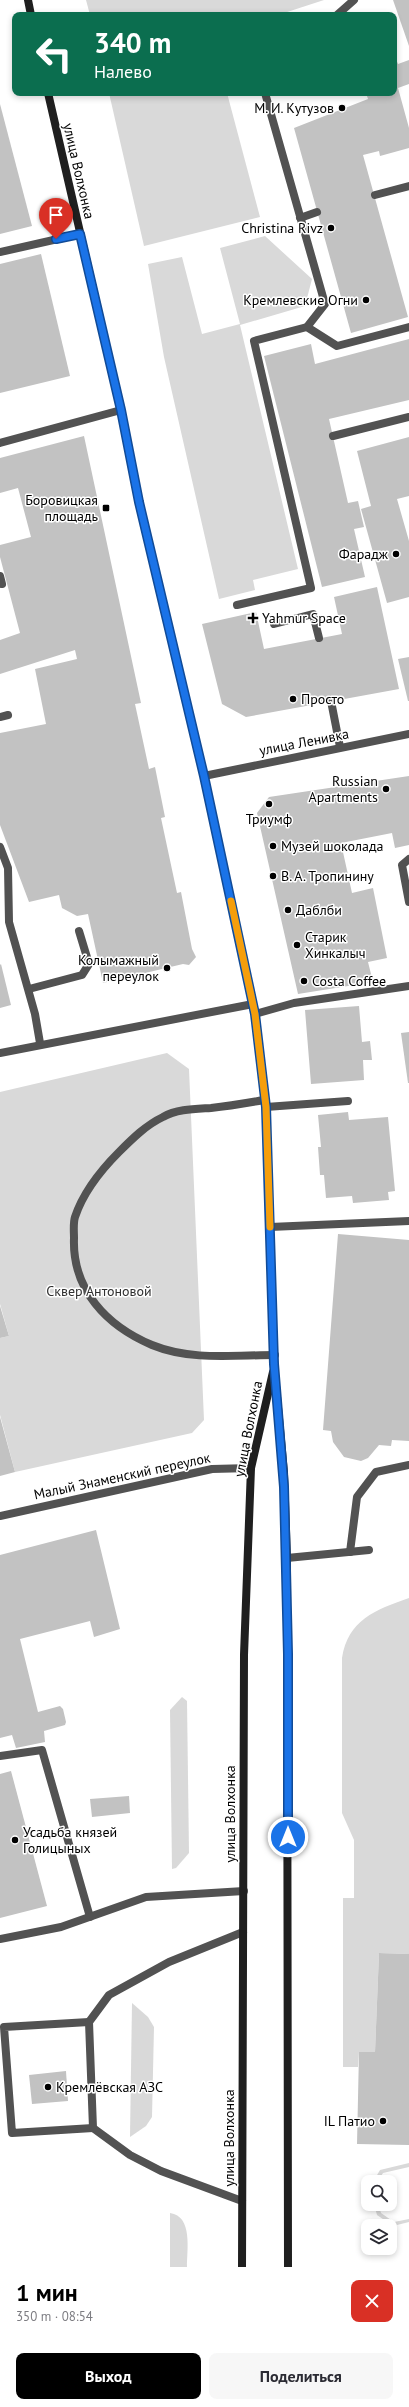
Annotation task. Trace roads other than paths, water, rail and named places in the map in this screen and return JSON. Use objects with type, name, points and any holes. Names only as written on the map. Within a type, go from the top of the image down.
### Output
[{"type":"main road","points":[[28,1],[30,12]]},
{"type":"main road","name":"улица Волхонка","points":[[49,96],[121,410],[139,502],[204,776],[253,1004],[265,1104],[275,1355],[251,1468],[244,1655],[242,2267]]},
{"type":"main road","name":"улица Волхонка","points":[[274,1364],[284,1472],[287,1558],[288,2267]]},
{"type":"street","points":[[340,12],[354,0]]},
{"type":"street","points":[[237,605],[311,588],[254,341],[307,327],[325,304],[265,96]]},
{"type":"street","points":[[375,195],[409,186]]},
{"type":"street","points":[[300,218],[317,212]]},
{"type":"street","points":[[0,252],[80,234]]},
{"type":"street","points":[[307,327],[337,346],[409,327]]},
{"type":"street","points":[[0,443],[121,410]]},
{"type":"street","points":[[333,436],[409,417]]},
{"type":"street","points":[[278,449],[287,448]]},
{"type":"street","points":[[274,624],[313,614],[319,638]]},
{"type":"street","points":[[331,701],[340,747]]},
{"type":"street","name":"улица Ленивка","points":[[204,776],[409,734]]},
{"type":"street","points":[[0,847],[8,868],[10,922],[29,989],[40,1044]]},
{"type":"street","points":[[409,859],[402,865],[409,902]]},
{"type":"street","points":[[29,989],[82,975],[89,964],[79,931]]},
{"type":"street","points":[[255,1014],[294,1003],[409,986]]},
{"type":"street","points":[[0,1053],[40,1044],[253,1004]]},
{"type":"street","points":[[275,1355],[188,1355],[153,1345],[132,1336],[116,1326],[94,1305],[84,1288],[76,1267],[74,1248],[75,1218],[95,1179],[110,1161],[146,1127],[165,1116],[192,1109],[265,1104],[348,1101]]},
{"type":"street","points":[[270,1228],[409,1221]]},
{"type":"street","points":[[350,1552],[357,1497],[376,1472],[409,1465]]},
{"type":"street","name":"Малый Знаменский переулок","points":[[0,1516],[212,1469],[251,1468]]},
{"type":"street","points":[[287,1558],[369,1550]]},
{"type":"street","points":[[0,1756],[42,1750],[90,1917]]},
{"type":"street","points":[[0,1940],[62,1927],[146,1897],[244,1892]]},
{"type":"street","points":[[93,2128],[89,2022],[109,1995],[169,1962],[243,1932]]},
{"type":"street","points":[[89,2022],[4,2027],[12,2133],[93,2128],[130,2155],[161,2171],[242,2201]]},
{"type":"place","name":"М. И. Кутузов","points":[[342,108]]},
{"type":"place","name":"Christina Rivz","points":[[331,228]]},
{"type":"place","name":"Кремлевские Огни","points":[[366,300]]},
{"type":"place","name":"Боровицкая площадь","points":[[106,508]]},
{"type":"place","name":"Фарадж","points":[[396,554]]},
{"type":"place","name":"Yahmur Space","points":[[253,618]]},
{"type":"place","name":"Просто","points":[[293,699]]},
{"type":"place","name":"Russian Apartments","points":[[386,789]]},
{"type":"place","name":"Триумф","points":[[269,804]]},
{"type":"place","name":"Музей шоколада","points":[[273,846]]},
{"type":"place","name":"В. А. Тропинину","points":[[273,876]]},
{"type":"place","name":"Даблби","points":[[288,910]]},
{"type":"place","name":"Старик Хинкалыч","points":[[297,945]]},
{"type":"place","name":"Колымажный переулок","points":[[167,968]]},
{"type":"place","name":"Costa Coffee","points":[[304,981]]},
{"type":"place","name":"Усадьба князей Голицыных","points":[[15,1840]]},
{"type":"place","name":"Кремлёвская АЗС","points":[[48,2087]]},
{"type":"place","name":"IL Патио","points":[[383,2121]]},
{"type":"park label","name":"Сквер Антоновой","points":[[99,1291]]}]
